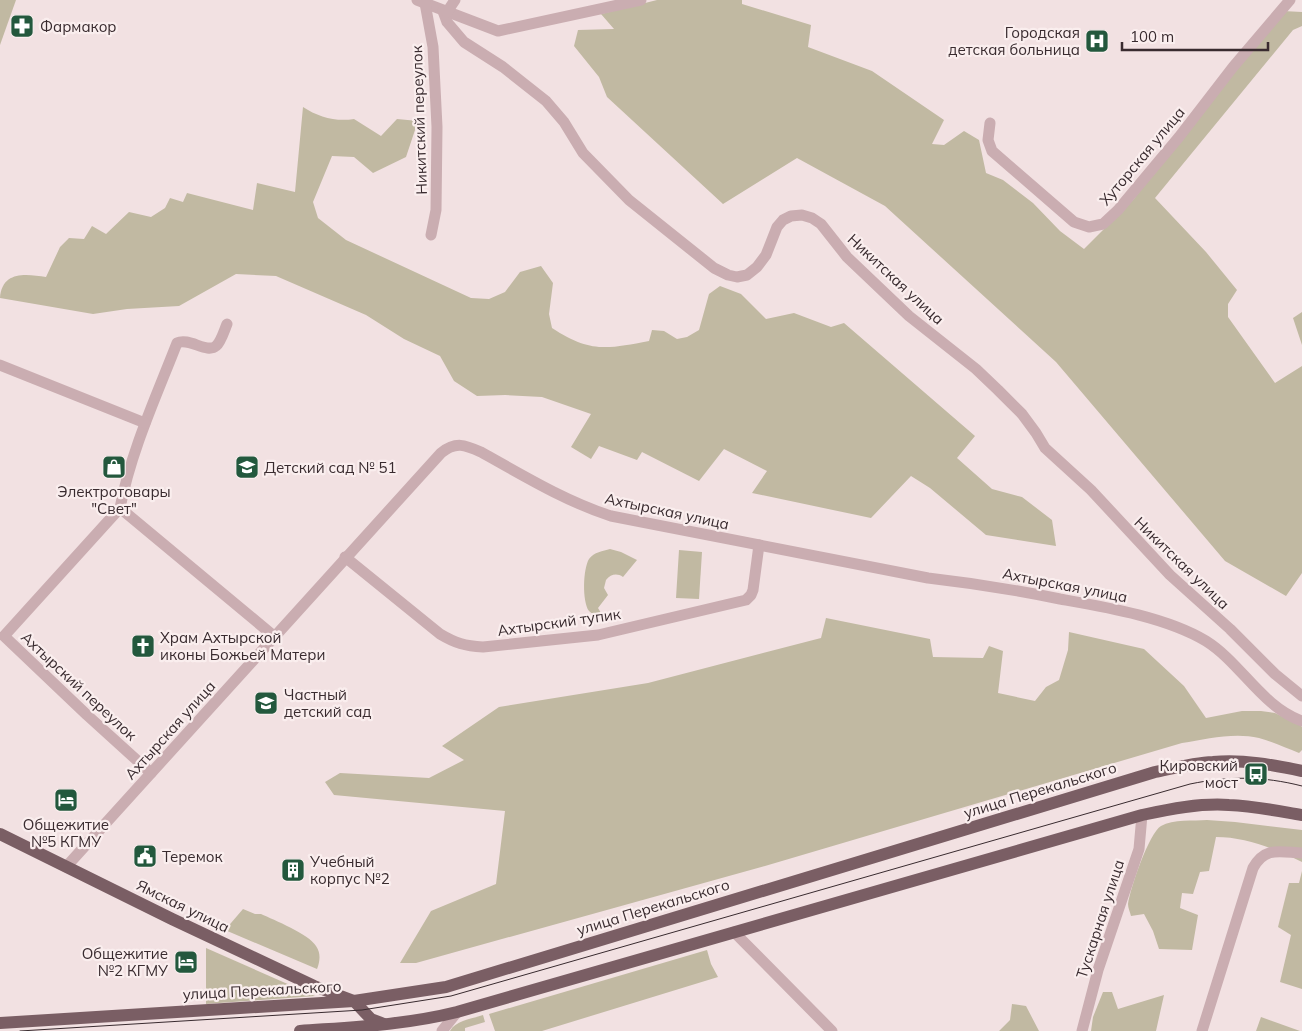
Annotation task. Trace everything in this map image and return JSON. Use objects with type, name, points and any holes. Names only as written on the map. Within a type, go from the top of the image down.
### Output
[{"type":"main road","name":"улица Перекальского","points":[[0,1022],[354,1001],[446,987],[1155,772],[1192,764],[1232,762],[1280,766],[1302,771]]},
{"type":"main road","points":[[300,1031],[399,1028],[1142,815],[1174,808],[1228,805],[1269,809],[1302,815]]},
{"type":"main road","name":"Ямская улица","points":[[0,834],[143,906],[305,982],[354,1001]]},
{"type":"main road","points":[[354,1001],[371,1019],[399,1028]]},
{"type":"street","points":[[445,11],[455,0]]},
{"type":"street","points":[[421,2],[498,31],[641,0]]},
{"type":"street","name":"Хуторская улица","points":[[990,123],[988,140],[992,151],[1074,222],[1089,227],[1103,224],[1141,183],[1239,60],[1290,0]]},
{"type":"street","name":"Никитский переулок","points":[[421,2],[433,47],[437,127],[436,210],[431,235]]},
{"type":"street","name":"Никитская улица","points":[[445,11],[447,22],[464,42],[503,67],[546,101],[564,122],[584,153],[629,200],[714,268],[737,277],[747,275],[757,267],[766,255],[777,228],[783,220],[791,216],[802,215],[812,218],[821,224],[847,258],[909,316],[976,369],[1022,414],[1045,448],[1091,490],[1170,575],[1302,696]]},
{"type":"street","points":[[227,324],[218,345],[214,348],[185,341],[177,343],[145,423],[125,484],[120,508],[275,637]]},
{"type":"street","points":[[0,366],[145,423]]},
{"type":"street","name":"Ахтырская улица","points":[[66,867],[440,453],[456,445],[468,446],[584,508],[611,516],[928,578],[975,583],[1075,601],[1160,622],[1190,633],[1218,650],[1275,706],[1302,721]]},
{"type":"street","name":"Ахтырский переулок","points":[[120,508],[4,636],[151,773]]},
{"type":"street","name":"Ахтырский тупик","points":[[345,557],[440,634],[454,642],[468,646],[483,647],[598,635],[746,600],[751,596],[753,590],[759,545]]},
{"type":"street","name":"Тускарная улица","points":[[1082,1031],[1098,970],[1139,849],[1142,815]]},
{"type":"street","points":[[1202,1031],[1253,868],[1258,858],[1271,852],[1302,853]]},
{"type":"street","points":[[734,932],[832,1031]]},
{"type":"street","points":[[442,1031],[457,1012]]},
{"type":"shaded area","points":[[0,0],[16,0],[0,45]]},
{"type":"shaded area","points":[[657,0],[742,0],[742,4],[811,25],[808,47],[872,71],[944,120],[932,144],[944,145],[964,131],[979,140],[986,173],[1003,180],[1033,203],[1060,231],[1084,249],[1133,200],[1283,11],[1302,12],[1302,26],[1293,30],[1155,198],[1206,252],[1237,290],[1228,304],[1228,317],[1275,383],[1302,366],[1302,573],[1286,596],[1225,561],[1056,362],[885,206],[797,158],[723,204],[607,97],[599,77],[574,46],[578,30],[614,29],[601,14]]},
{"type":"shaded area","points":[[303,107],[327,118],[354,119],[381,136],[397,119],[418,121],[406,157],[373,173],[354,157],[332,156],[313,202],[318,218],[346,240],[471,298],[489,299],[505,292],[520,272],[541,266],[553,283],[549,314],[552,328],[577,342],[599,347],[621,346],[649,341],[652,330],[664,331],[677,339],[687,337],[699,330],[709,294],[720,286],[741,294],[766,319],[794,313],[831,327],[844,323],[975,436],[957,458],[992,489],[1022,497],[1052,520],[1056,546],[986,535],[930,488],[911,476],[871,518],[752,493],[767,471],[724,449],[699,481],[642,452],[637,460],[599,446],[591,459],[571,447],[591,414],[542,397],[477,396],[454,381],[440,356],[404,339],[366,315],[276,276],[236,274],[179,306],[127,309],[93,314],[0,298],[5,282],[10,278],[24,275],[46,277],[60,247],[69,238],[84,239],[92,226],[106,234],[129,212],[151,217],[165,208],[170,198],[183,202],[187,193],[253,210],[257,183],[295,192]]},
{"type":"shaded area","points":[[1302,312],[1302,345],[1293,318]]},
{"type":"shaded area","points":[[610,549],[637,560],[623,577],[614,575],[606,580],[604,588],[608,595],[598,608],[601,613],[595,616],[589,611],[585,600],[585,570],[589,559],[593,555]]},
{"type":"shaded area","points":[[679,550],[702,552],[699,599],[676,598]]},
{"type":"shaded area","points":[[826,618],[930,639],[933,657],[983,658],[989,646],[1003,651],[998,693],[1035,701],[1046,687],[1059,680],[1068,650],[1069,632],[1144,649],[1184,686],[1206,718],[1242,711],[1275,713],[1302,727],[1302,750],[1299,753],[1250,736],[1220,737],[1182,743],[765,866],[416,963],[400,963],[431,911],[496,884],[505,811],[334,795],[325,782],[340,773],[429,778],[464,760],[442,746],[499,707],[648,683],[821,638]]},
{"type":"shaded area","points":[[1207,820],[1302,830],[1302,862],[1260,845],[1238,839],[1216,837],[1209,871],[1200,872],[1193,894],[1182,893],[1180,908],[1198,915],[1192,950],[1159,949],[1153,931],[1144,914],[1131,916],[1128,907],[1136,875],[1151,839],[1161,826],[1177,821]]},
{"type":"shaded area","points":[[1302,871],[1302,989],[1280,982],[1291,935],[1278,927],[1289,883],[1299,883]]},
{"type":"shaded area","points":[[243,909],[255,914],[261,914],[299,932],[312,941],[319,954],[317,969],[225,930]]},
{"type":"shaded area","points":[[206,948],[315,996],[206,1004]]},
{"type":"shaded area","points":[[707,950],[711,964],[718,977],[542,1031],[495,1031],[489,1014]]},
{"type":"shaded area","points":[[1103,992],[1112,992],[1118,1009],[1164,995],[1156,1031],[1091,1031],[1093,1017]]},
{"type":"shaded area","points":[[1012,1004],[1026,1006],[1039,1031],[999,1031],[1010,1020]]},
{"type":"shaded area","points":[[483,1015],[485,1022],[465,1028],[465,1031],[450,1031],[460,1022]]},
{"type":"shaded area","points":[[1261,1017],[1300,1031],[1256,1031]]},
{"type":"tram line","points":[[20,1031],[362,1010],[451,996],[1190,784],[1246,778],[1274,780],[1302,786]]},
{"type":"place","name":"Фармакор","points":[[22,26]]},
{"type":"place","name":"Городская детская больница","points":[[1097,41]]},
{"type":"place","name":"Электротовары \"Свет\"","points":[[114,467]]},
{"type":"place","name":"Детский сад № 51","points":[[247,467]]},
{"type":"place","name":"Храм Ахтырской иконы Божьей Матери","points":[[143,646]]},
{"type":"place","name":"Частный детский сад","points":[[266,703]]},
{"type":"place","name":"Кировский мост","points":[[1256,774]]},
{"type":"place","name":"Общежитие №5 КГМУ","points":[[66,800]]},
{"type":"place","name":"Теремок","points":[[145,856]]},
{"type":"place","name":"Учебный корпус №2","points":[[293,870]]},
{"type":"place","name":"Общежитие №2 КГМУ","points":[[186,962]]}]
